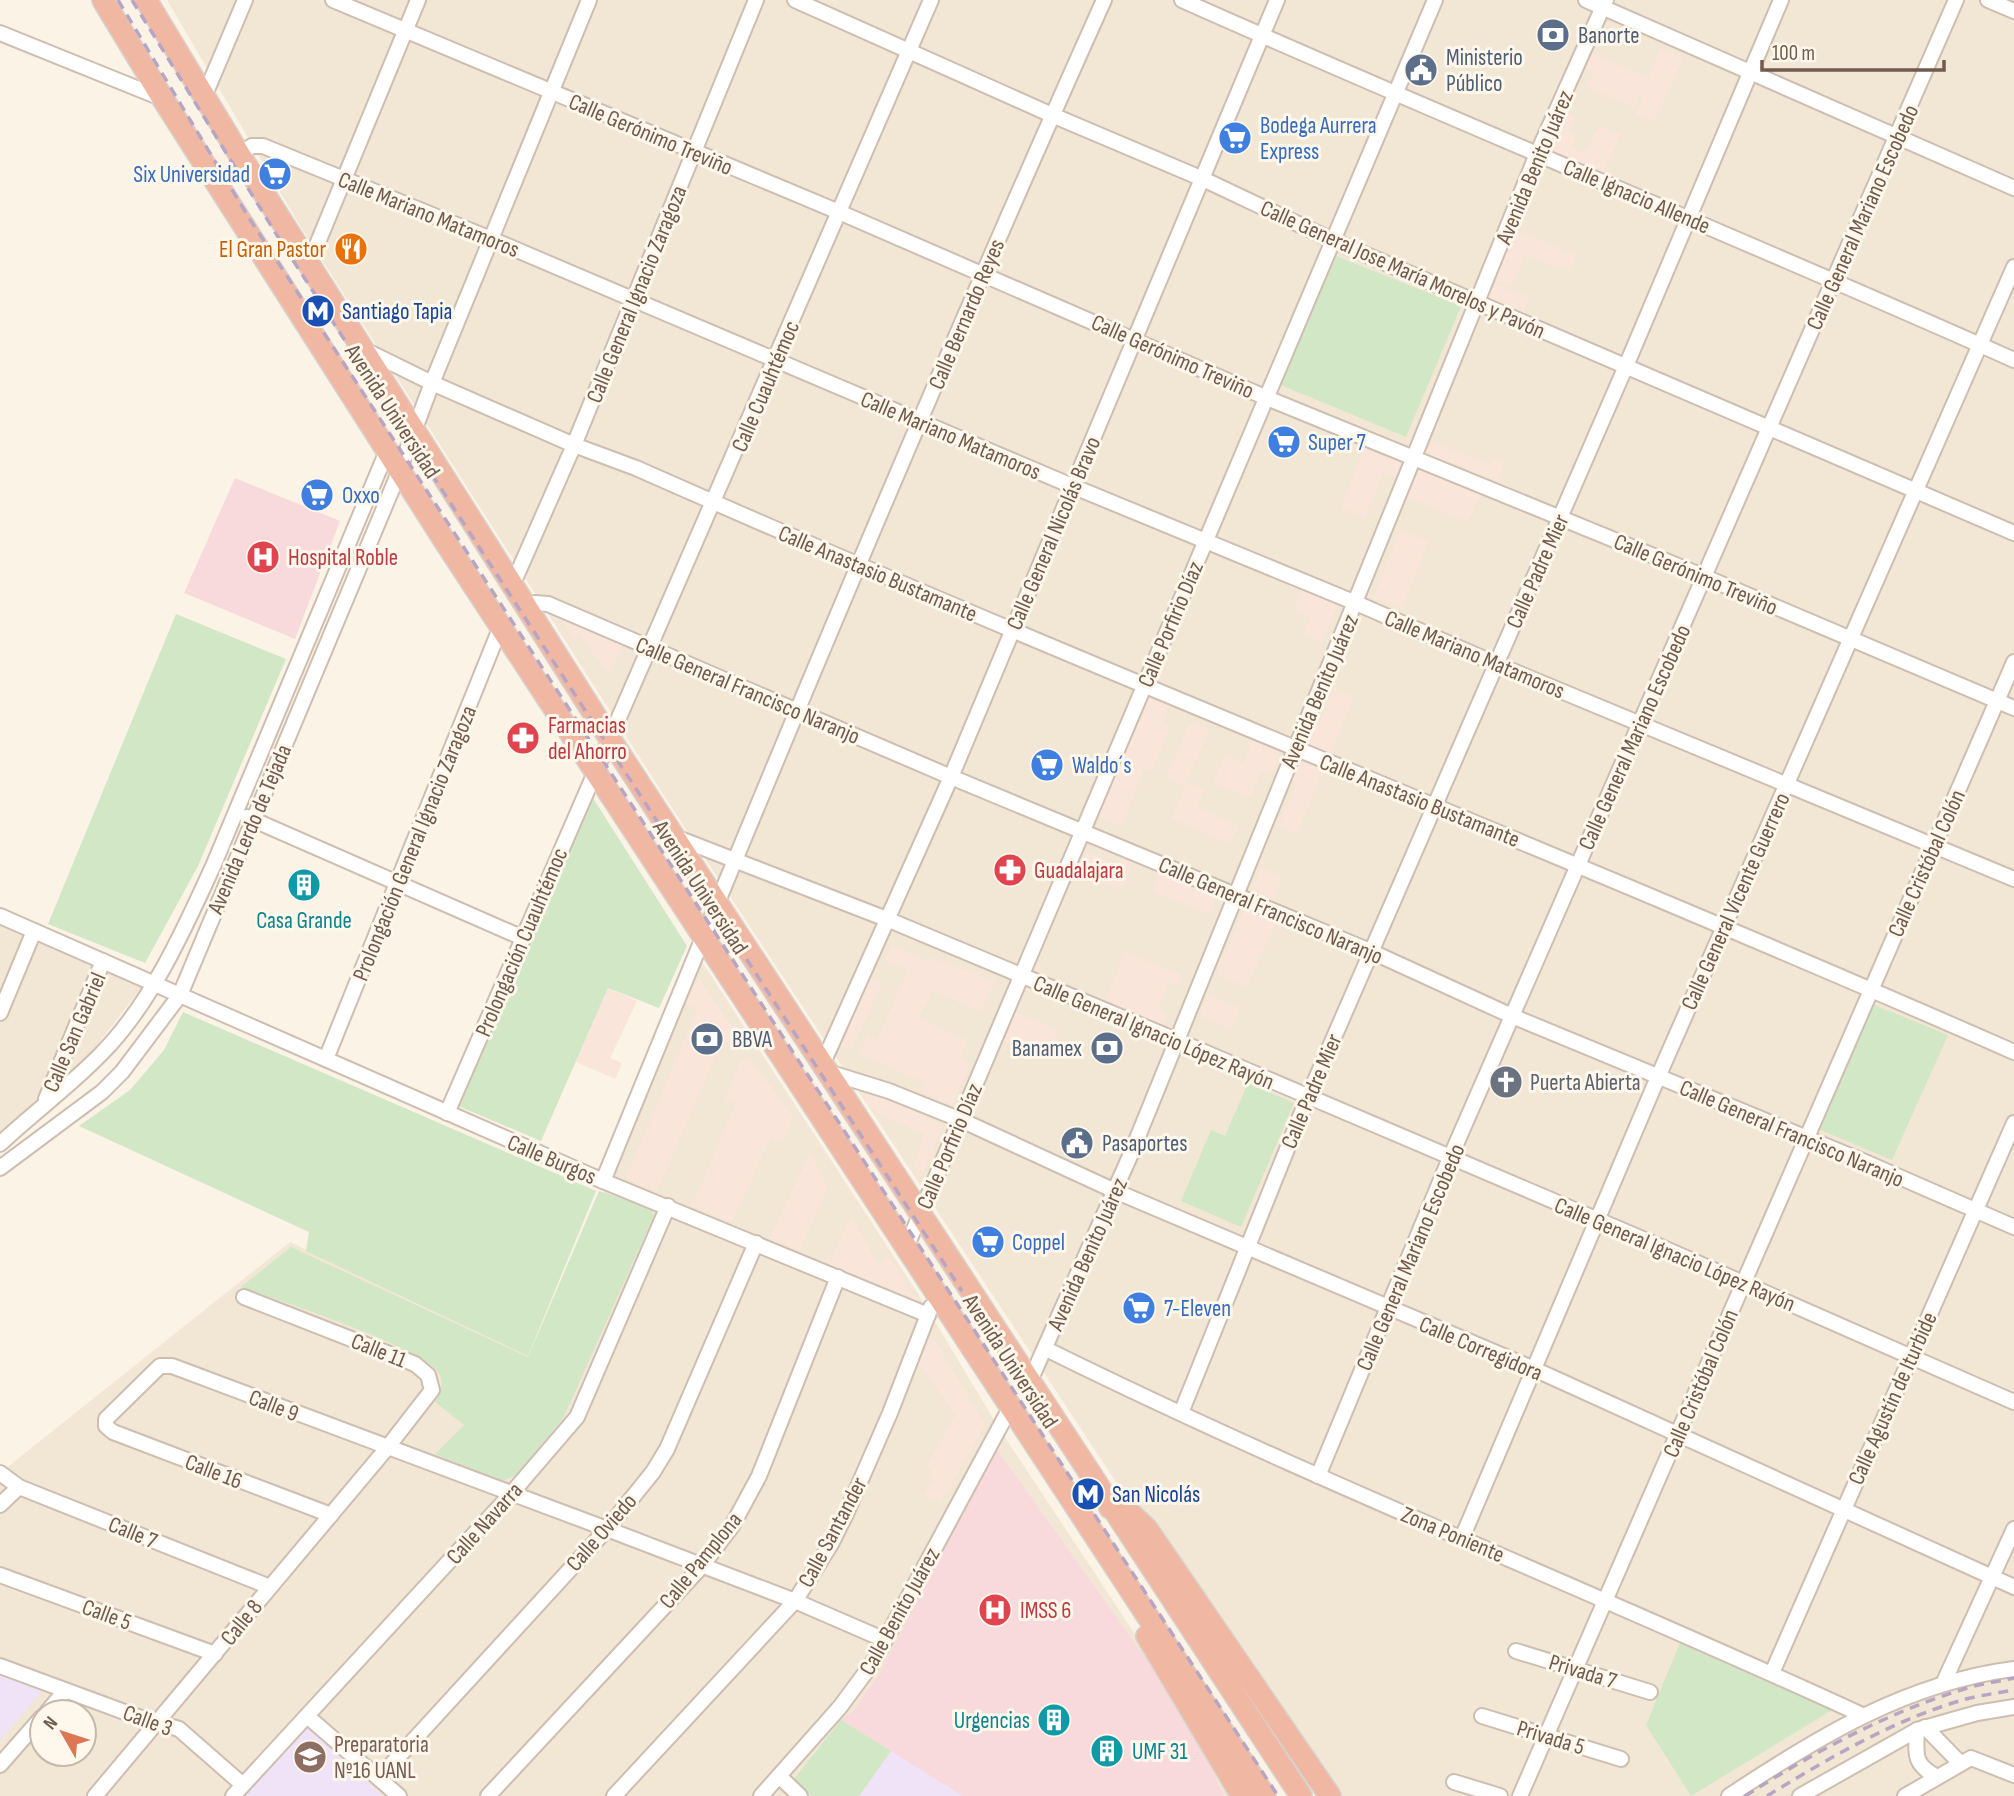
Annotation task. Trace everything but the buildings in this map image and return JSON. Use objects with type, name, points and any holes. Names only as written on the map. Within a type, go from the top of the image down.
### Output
[{"type":"highway","name":"Avenida Universidad","points":[[103,0],[399,470],[1265,1796]]},
{"type":"highway","name":"Avenida Universidad","points":[[146,0],[239,154],[525,607],[718,900],[1110,1508],[1301,1796]]},
{"type":"highway","points":[[1110,1508],[1131,1514],[1147,1529],[1330,1796]]},
{"type":"highway","points":[[1130,1588],[1141,1622],[1156,1654],[1242,1796]]},
{"type":"street","points":[[204,97],[245,0]]},
{"type":"street","name":"Calle Gerónimo Treviño","points":[[333,0],[839,212],[1267,398],[1416,457],[2014,708]]},
{"type":"street","points":[[309,264],[418,0]]},
{"type":"street","name":"Avenida Lerdo de Tejada","points":[[0,1168],[102,1092],[122,1072],[180,995],[399,470],[589,0]]},
{"type":"street","name":"Calle General Ignacio Zaragoza","points":[[512,586],[634,300],[756,0]]},
{"type":"street","name":"Calle General Jose María Morelos y Pavón","points":[[795,0],[1203,179],[1334,242],[2014,533]]},
{"type":"street","name":"Calle Cuauhtémoc","points":[[595,770],[715,503],[931,0]]},
{"type":"street","name":"Calle Bernardo Reyes","points":[[603,1181],[796,711],[982,274],[1104,0]]},
{"type":"street","name":"Calle Ignacio Allende","points":[[1182,0],[2014,360]]},
{"type":"street","name":"Calle General Nicolás Bravo","points":[[825,1067],[951,777],[1278,0]]},
{"type":"street","name":"Calle Porfirio Díaz","points":[[906,1248],[1435,0]]},
{"type":"street","points":[[1586,0],[1604,4],[1749,73],[2014,188]]},
{"type":"street","name":"Calle Padre Mier","points":[[1181,1413],[1308,1097],[1626,366],[1781,0]]},
{"type":"street","name":"Calle General Mariano Escobedo","points":[[1318,1476],[1450,1158],[1956,0]]},
{"type":"street","points":[[1988,0],[2014,11]]},
{"type":"street","name":"Avenida Benito Juárez","points":[[1030,1381],[1115,1191],[1416,457],[1537,154],[1604,4]]},
{"type":"street","points":[[0,33],[163,99]]},
{"type":"street","name":"Calle Mariano Matamoros","points":[[239,154],[252,146],[263,146],[345,179],[2014,879]]},
{"type":"street","name":"Calle General Vicente Guerrero","points":[[1462,1538],[1658,1077],[2014,267]]},
{"type":"street","name":"Calle Anastasio Bustamante","points":[[363,349],[432,383],[1012,631],[1725,927],[2014,1052]]},
{"type":"street","name":"Avenida Lerdo de Tejada","points":[[0,1144],[102,1053],[134,1013],[191,915],[387,451]]},
{"type":"street","name":"Calle General Francisco Naranjo","points":[[525,607],[535,603],[548,604],[951,777],[1370,951],[1512,1016],[1866,1162],[2014,1227]]},
{"type":"street","name":"Prolongación General Ignacio Zaragoza","points":[[326,1059],[501,626]]},
{"type":"street","name":"Calle Cristóbal Colón","points":[[1520,1796],[2014,662]]},
{"type":"street","name":"Prolongación Cuauhtémoc","points":[[447,1113],[595,770]]},
{"type":"street","points":[[236,812],[523,938]]},
{"type":"street","name":"Calle General Ignacio López Rayón","points":[[675,837],[889,920],[1176,1040],[1744,1283],[2014,1402]]},
{"type":"street","name":"Calle Burgos","points":[[0,916],[603,1181],[928,1315]]},
{"type":"street","points":[[0,1013],[34,931]]},
{"type":"street","name":"Calle San Gabriel","points":[[44,1103],[103,961]]},
{"type":"street","name":"Calle Corregidora","points":[[825,1067],[961,1120],[1115,1191],[1534,1369],[2014,1587]]},
{"type":"street","name":"Calle Agustín de Iturbide","points":[[1772,1673],[2014,1123]]},
{"type":"street","name":"Calle Navarra","points":[[238,1791],[511,1494],[576,1418],[668,1206]]},
{"type":"street","name":"Calle Oviedo","points":[[379,1778],[607,1529],[653,1472],[667,1449],[756,1243]]},
{"type":"street","name":"Calle Pamplona","points":[[488,1796],[701,1567],[732,1526],[759,1476],[838,1278]]},
{"type":"street","name":"Calle Santander","points":[[614,1796],[795,1601],[831,1544],[846,1514],[890,1413],[935,1294]]},
{"type":"street","name":"Calle 11","points":[[244,1297],[415,1364],[424,1370],[431,1380],[432,1390],[387,1448]]},
{"type":"street","name":"Zona Poniente","points":[[1046,1349],[1318,1476],[1772,1673],[1862,1715]]},
{"type":"street","name":"Calle 9","points":[[160,1366],[172,1366],[607,1529],[795,1601],[885,1640]]},
{"type":"street","name":"Calle 16","points":[[160,1366],[106,1419],[106,1426],[113,1432],[331,1516]]},
{"type":"street","name":"Calle Benito Juárez","points":[[761,1796],[840,1707],[874,1661],[1010,1408]]},
{"type":"street","name":"Calle 8","points":[[95,1796],[387,1448]]},
{"type":"street","name":"Calle 7","points":[[0,1473],[19,1487],[270,1587]]},
{"type":"street","points":[[0,1505],[19,1487]]},
{"type":"street","points":[[1943,1684],[2014,1530]]},
{"type":"street","name":"Calle 5","points":[[0,1575],[215,1654]]},
{"type":"street","name":"Privada 7","points":[[1516,1651],[1650,1692]]},
{"type":"street","name":"Calle 3","points":[[0,1666],[138,1717],[179,1729],[238,1791]]},
{"type":"street","points":[[1729,1796],[1794,1753],[1862,1715],[1943,1684],[2014,1669]]},
{"type":"street","points":[[59,1698],[65,1691]]},
{"type":"street","points":[[1800,1796],[1921,1729],[1977,1713],[2014,1707]]},
{"type":"street","points":[[307,1716],[399,1796]]},
{"type":"street","name":"Privada 5","points":[[1482,1716],[1621,1759]]},
{"type":"street","points":[[1921,1729],[1960,1763]]},
{"type":"street","points":[[1921,1729],[1918,1761],[1937,1777]]},
{"type":"street","points":[[0,1765],[28,1733]]},
{"type":"street","points":[[1905,1796],[1960,1763],[1974,1758],[2014,1775]]},
{"type":"street","points":[[779,1776],[800,1796]]},
{"type":"street","points":[[1454,1782],[1500,1796]]},
{"type":"shaded area","points":[[167,0],[2014,0],[2014,1796],[1818,1796],[1913,1736],[1795,1796],[1323,1796],[683,825],[299,224]]},
{"type":"shaded area","points":[[1660,48],[1684,58],[1654,121],[1636,114],[1643,97],[1639,96],[1635,107],[1586,87],[1593,71],[1582,66],[1588,51],[1648,78]]},
{"type":"shaded area","points":[[1562,111],[1576,117],[1569,131],[1577,136],[1572,147],[1584,154],[1599,126],[1621,135],[1603,174],[1546,147]]},
{"type":"shaded area","points":[[1514,230],[1576,255],[1570,272],[1525,255],[1511,288],[1495,282]]},
{"type":"shaded area","points":[[1492,283],[1530,297],[1524,311],[1487,296]]},
{"type":"shaded area","points":[[1431,442],[1490,465],[1493,458],[1505,463],[1498,481],[1427,452]]},
{"type":"shaded area","points":[[1365,446],[1402,462],[1396,478],[1383,473],[1365,518],[1341,508]]},
{"type":"shaded area","points":[[1418,468],[1482,494],[1467,522],[1405,497]]},
{"type":"shaded area","name":"Hospital Roble","points":[[235,478],[340,521],[295,639],[184,593]]},
{"type":"shaded area","points":[[1401,529],[1429,541],[1402,609],[1373,597]]},
{"type":"shaded area","points":[[1302,589],[1339,604],[1321,643],[1303,635],[1310,617],[1293,609]]},
{"type":"shaded area","points":[[560,618],[624,644],[608,675],[578,632],[574,641]]},
{"type":"shaded area","points":[[1335,688],[1354,697],[1330,755],[1303,743],[1311,723],[1318,726]]},
{"type":"shaded area","points":[[1144,694],[1170,705],[1162,722],[1170,726],[1152,771],[1144,769],[1122,826],[1098,816],[1122,760],[1118,757],[1130,731],[1134,733],[1139,721],[1133,718]]},
{"type":"shaded area","points":[[1190,722],[1210,729],[1187,781],[1205,789],[1197,807],[1239,825],[1230,844],[1172,819],[1185,786],[1166,778]]},
{"type":"shaded area","points":[[1252,741],[1281,751],[1272,774],[1261,770],[1250,797],[1213,783],[1225,756],[1243,763]]},
{"type":"shaded area","points":[[1295,758],[1323,771],[1297,834],[1278,826],[1297,783],[1286,779]]},
{"type":"shaded area","points":[[1087,853],[1119,865],[1122,859],[1133,862],[1124,889],[1079,872]]},
{"type":"shaded area","points":[[1261,867],[1282,876],[1273,901],[1250,893]]},
{"type":"shaded area","points":[[1160,873],[1217,896],[1210,914],[1152,891]]},
{"type":"shaded area","points":[[1250,908],[1277,921],[1247,987],[1217,974],[1243,912]]},
{"type":"shaded area","points":[[0,923],[145,983],[90,1054],[0,1133]]},
{"type":"shaded area","points":[[892,945],[928,962],[930,957],[995,981],[981,1012],[933,991],[919,1018],[968,1040],[961,1057],[970,1063],[952,1105],[922,1093],[926,1083],[859,1053],[867,1036],[877,1040],[908,969],[884,960]]},
{"type":"shaded area","points":[[1125,952],[1182,975],[1177,986],[1169,983],[1158,1009],[1168,1013],[1163,1025],[1105,1002]]},
{"type":"shaded area","points":[[702,962],[922,1300],[1000,1430],[1242,1796],[0,1796],[0,1473],[290,1242],[528,1356],[602,1194]],"holes":[[[874,1647],[880,1656],[787,1767]]]},
{"type":"shaded area","points":[[870,978],[883,983],[851,1050],[839,1045]]},
{"type":"shaded area","points":[[698,979],[737,1035],[719,1049],[657,1191],[626,1178],[697,1009],[686,1004]]},
{"type":"shaded area","points":[[608,988],[637,1001],[610,1058],[622,1063],[615,1079],[576,1062]]},
{"type":"shaded area","points":[[1208,994],[1241,1008],[1231,1029],[1199,1016]]},
{"type":"shaded area","points":[[1016,1012],[1059,1030],[1046,1060],[1003,1042]]},
{"type":"shaded area","points":[[749,1057],[794,1118],[783,1141],[771,1137],[732,1222],[692,1206],[736,1103],[725,1099],[741,1062]]},
{"type":"shaded area","points":[[867,1091],[943,1124],[924,1172],[913,1168],[924,1134],[879,1114],[864,1101]]},
{"type":"shaded area","points":[[810,1152],[828,1186],[800,1251],[770,1238]]},
{"type":"shaded area","points":[[851,1214],[879,1266],[887,1254],[916,1299],[829,1264]]},
{"type":"shaded area","points":[[922,1340],[936,1341],[985,1425],[941,1503],[923,1496],[933,1480],[927,1476],[932,1468],[927,1466],[955,1415],[915,1357]]},
{"type":"shaded area","points":[[996,1448],[1151,1666],[1204,1753],[1224,1796],[963,1796],[841,1720],[854,1710],[880,1673]]},
{"type":"shaded area","points":[[0,1673],[42,1691],[36,1698],[28,1698],[28,1708],[0,1741]]},
{"type":"shaded area","name":"Preparatoria Nº16 UANL","points":[[308,1726],[383,1796],[243,1796]]},
{"type":"shaded area","points":[[891,1751],[963,1796],[859,1796]]},
{"type":"green space","points":[[1336,256],[1461,306],[1406,437],[1281,385]]},
{"type":"green space","points":[[176,614],[286,659],[198,866],[145,963],[48,924]]},
{"type":"green space","points":[[591,795],[687,946],[659,1008],[608,988],[541,1141],[458,1106]]},
{"type":"green space","points":[[1872,1004],[1948,1035],[1892,1160],[1818,1129]]},
{"type":"green space","points":[[183,1012],[596,1191],[528,1356],[306,1251],[309,1232],[79,1126],[130,1090],[164,1050]]},
{"type":"green space","points":[[1248,1083],[1294,1103],[1241,1227],[1181,1201],[1211,1130],[1225,1136]]},
{"type":"green space","points":[[599,1191],[650,1208],[654,1215],[564,1417],[517,1475],[503,1481],[435,1454],[464,1425],[435,1402],[442,1383],[438,1372],[426,1362],[347,1325],[241,1287],[291,1247],[528,1357]]},
{"type":"green space","points":[[1680,1643],[1832,1710],[1691,1796],[1646,1725]]},
{"type":"green space","points":[[841,1720],[891,1751],[859,1796],[811,1796],[794,1779]]},
{"type":"railway","points":[[118,0],[249,218],[1278,1796]]},
{"type":"railway","points":[[132,0],[283,245],[962,1291]]},
{"type":"railway","points":[[1745,1796],[1823,1750],[1904,1711],[1967,1688],[2014,1678]]},
{"type":"railway","points":[[1767,1796],[1888,1728],[1966,1699],[2014,1690]]},
{"type":"place","name":"Banorte","points":[[1553,35]]},
{"type":"place","name":"Ministerio Público","points":[[1421,70]]},
{"type":"place","name":"Bodega Aurrera Express","points":[[1235,138]]},
{"type":"place","name":"Six Universidad","points":[[275,174]]},
{"type":"place","name":"El Gran Pastor","points":[[351,249]]},
{"type":"place","name":"Santiago Tapia","points":[[318,311]]},
{"type":"place","name":"Super 7","points":[[1284,442]]},
{"type":"place","name":"Oxxo","points":[[317,495]]},
{"type":"place","name":"Hospital Roble","points":[[263,557]]},
{"type":"place","name":"Farmacias del Ahorro","points":[[523,738]]},
{"type":"place","name":"Waldo´s","points":[[1047,765]]},
{"type":"place","name":"Guadalajara","points":[[1010,870]]},
{"type":"place","name":"Casa Grande","points":[[304,885]]},
{"type":"place","name":"BBVA","points":[[707,1039]]},
{"type":"place","name":"Banamex","points":[[1107,1048]]},
{"type":"place","name":"Puerta Abierta","points":[[1506,1082]]},
{"type":"place","name":"Pasaportes","points":[[1077,1143]]},
{"type":"place","name":"Coppel","points":[[988,1242]]},
{"type":"place","name":"7-Eleven","points":[[1139,1308]]},
{"type":"place","name":"San Nicolás","points":[[1088,1494]]},
{"type":"place","name":"IMSS 6","points":[[995,1610]]},
{"type":"place","name":"Urgencias","points":[[1054,1720]]},
{"type":"place","name":"UMF 31","points":[[1107,1751]]},
{"type":"place","name":"Preparatoria Nº16 UANL","points":[[310,1757]]}]
